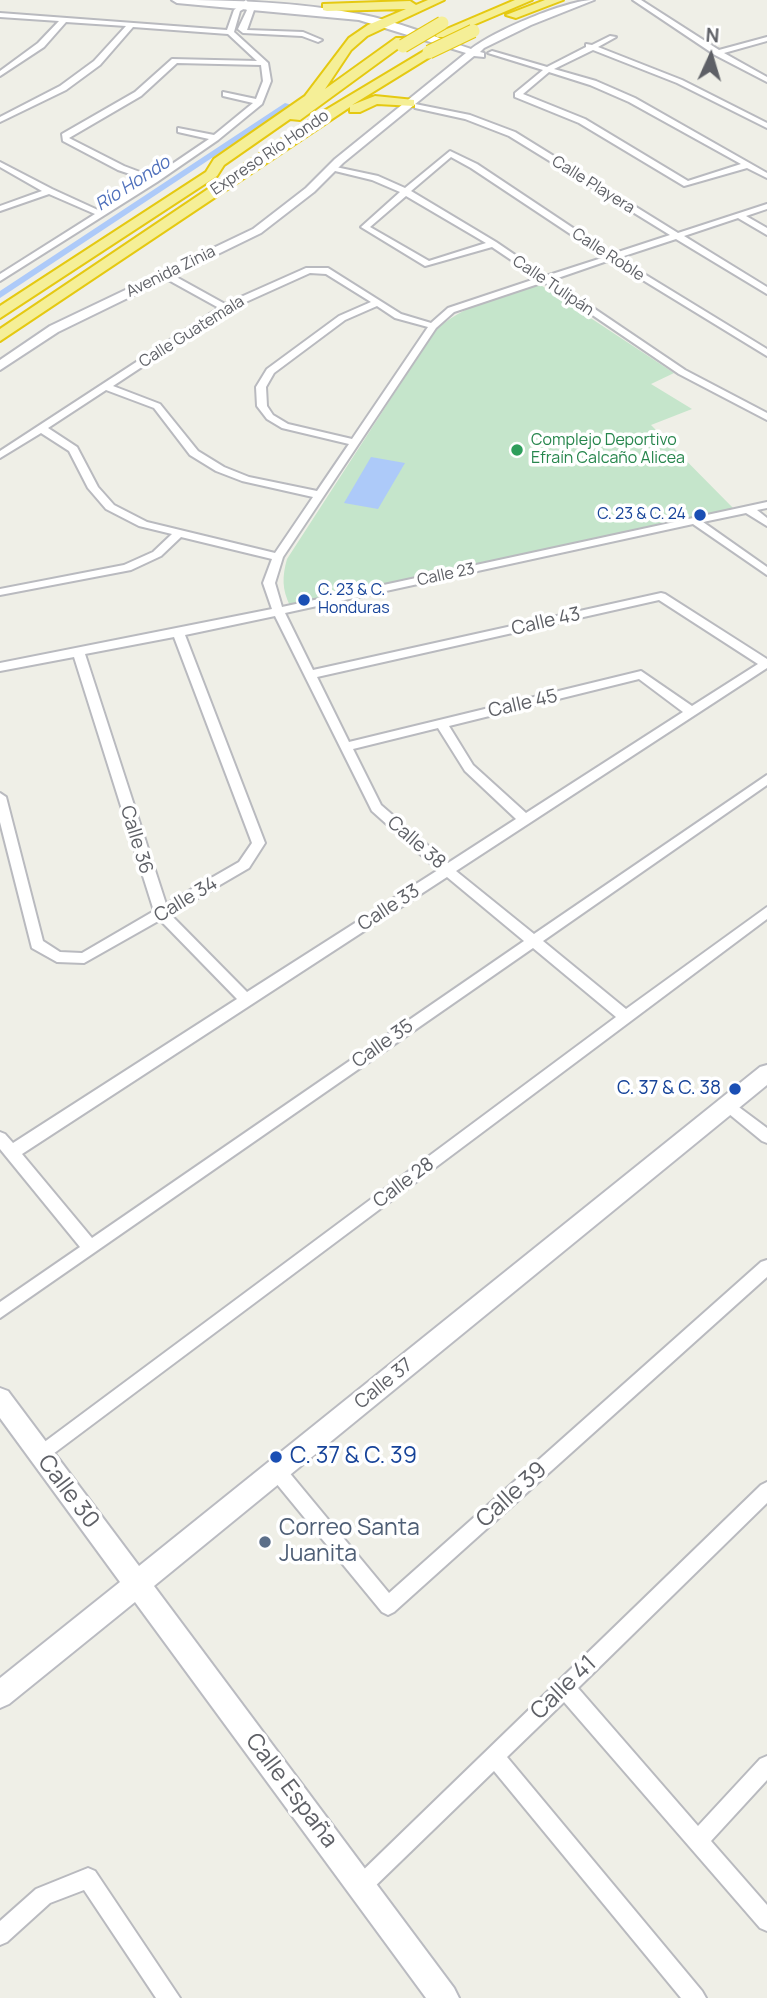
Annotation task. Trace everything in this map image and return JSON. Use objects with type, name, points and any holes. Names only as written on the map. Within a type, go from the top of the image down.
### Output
[{"type":"highway","points":[[330,10],[438,0]]},
{"type":"highway","points":[[353,41],[387,21],[438,0]]},
{"type":"highway","points":[[0,322],[340,96],[401,44],[496,0]]},
{"type":"highway","points":[[438,27],[513,0]]},
{"type":"highway","points":[[438,27],[526,0]]},
{"type":"highway","points":[[467,34],[542,0]]},
{"type":"highway","name":"Expreso Río Hondo","points":[[0,336],[424,51],[557,0]]},
{"type":"highway","points":[[212,173],[219,162],[310,99],[326,81],[353,41],[358,26],[330,10]]},
{"type":"highway","points":[[438,27],[452,12]]},
{"type":"highway","name":"Expreso Río Hondo","points":[[0,313],[401,44]]},
{"type":"highway","points":[[0,328],[424,51]]},
{"type":"highway","points":[[201,200],[218,195],[365,102],[384,100],[409,106]]},
{"type":"street","points":[[177,0],[330,10],[438,27],[467,34],[482,42],[496,39]]},
{"type":"street","points":[[214,0],[246,4],[251,10],[242,29],[245,32],[303,34],[318,40]]},
{"type":"street","name":"Avenida Zinia","points":[[334,168],[349,162],[409,106],[484,51],[496,39],[552,13],[589,0]]},
{"type":"street","name":"Avenida Zinia","points":[[0,366],[54,329],[257,231],[310,190],[455,67],[542,22],[601,0]]},
{"type":"street","points":[[636,0],[718,53],[766,78]]},
{"type":"street","points":[[230,32],[237,10],[246,4]]},
{"type":"street","points":[[0,15],[230,32],[264,63],[267,81],[259,102],[215,138],[0,278]]},
{"type":"street","points":[[0,74],[41,46],[65,19]]},
{"type":"street","points":[[387,21],[456,47],[484,51],[549,69],[632,100],[767,176]]},
{"type":"street","points":[[0,120],[72,82],[97,63],[131,25]]},
{"type":"street","points":[[467,34],[484,51]]},
{"type":"street","points":[[612,37],[549,69],[518,95],[582,121],[687,184],[747,165]]},
{"type":"street","points":[[718,53],[767,39]]},
{"type":"street","points":[[455,67],[459,57],[456,47]]},
{"type":"street","points":[[589,47],[692,85],[767,126]]},
{"type":"street","points":[[154,180],[121,168],[66,139],[68,134],[138,94],[175,61],[264,63]]},
{"type":"street","points":[[226,94],[259,102]]},
{"type":"street","name":"Calle Playera","points":[[409,106],[467,117],[512,135],[767,291]]},
{"type":"street","points":[[181,130],[215,138]]},
{"type":"street","name":"Calle Roble","points":[[407,191],[450,153],[767,353]]},
{"type":"street","points":[[0,164],[49,191],[101,214]]},
{"type":"street","name":"Calle Tulipán","points":[[334,168],[374,178],[407,191],[493,244],[682,372],[767,417]]},
{"type":"street","points":[[0,209],[49,191]]},
{"type":"street","points":[[407,191],[365,228],[428,264],[493,244]]},
{"type":"street","points":[[43,429],[73,449],[93,488],[110,507],[143,524],[278,557],[433,326],[451,310],[767,206]]},
{"type":"street","points":[[739,215],[767,232]]},
{"type":"street","name":"Calle Guatemala","points":[[0,455],[225,307],[309,270],[328,271],[398,316],[433,326]]},
{"type":"street","points":[[166,275],[225,307]]},
{"type":"street","points":[[354,442],[285,426],[270,417],[262,406],[261,387],[270,371],[342,318],[377,303]]},
{"type":"street","points":[[105,386],[157,406],[194,453],[220,469],[246,479],[320,495]]},
{"type":"street","name":"Calle 23","points":[[0,667],[178,633],[767,505]]},
{"type":"street","points":[[748,509],[767,523]]},
{"type":"street","points":[[695,521],[767,572]]},
{"type":"street","points":[[0,592],[127,568],[157,554],[178,534]]},
{"type":"street","name":"Calle 38","points":[[278,557],[269,583],[278,611],[376,808],[626,1017]]},
{"type":"street","name":"Calle 43","points":[[309,675],[661,596],[766,664]]},
{"type":"street","name":"Calle 34","points":[[0,797],[37,944],[57,957],[85,958],[244,865],[259,843],[178,633]]},
{"type":"street","name":"Calle 36","points":[[78,650],[162,914],[246,1000]]},
{"type":"street","name":"Calle 33","points":[[12,1152],[766,664]]},
{"type":"street","name":"Calle 45","points":[[344,747],[641,675],[692,712]]},
{"type":"street","points":[[441,723],[469,768],[525,820]]},
{"type":"street","name":"Calle 35","points":[[0,1311],[767,779]]},
{"type":"street","name":"Calle 28","points":[[41,1455],[765,916]]},
{"type":"street","name":"Calle 37","points":[[0,1695],[767,1073]]},
{"type":"street","points":[[728,1105],[767,1137]]},
{"type":"street","points":[[0,1138],[90,1248]]},
{"type":"street","name":"Calle 39","points":[[277,1471],[388,1606],[767,1268]]},
{"type":"street","name":"Calle 30","points":[[0,1399],[137,1584]]},
{"type":"street","name":"Calle 41","points":[[361,1886],[767,1490]]},
{"type":"street","name":"Calle España","points":[[137,1584],[444,1998]]},
{"type":"street","points":[[565,1688],[767,1921]]},
{"type":"street","points":[[494,1756],[695,1998]]},
{"type":"street","points":[[698,1841],[767,1766]]},
{"type":"street","points":[[0,1935],[43,1896],[88,1878],[169,1998]]},
{"type":"green space","name":"Complejo Deportivo Efraín Calcaño Alicea","points":[[539,284],[674,373],[651,384],[692,409],[651,425],[734,509],[290,606],[284,583],[287,559],[434,332],[457,314],[470,308]]},
{"type":"water","points":[[371,457],[405,463],[378,509],[344,503]]},
{"type":"waterway","name":"Río Hondo","points":[[0,295],[288,105]]},
{"type":"place","name":"Complejo Deportivo Efraín Calcaño Alicea","points":[[517,450]]},
{"type":"place","name":"C. 23 & C. 24","points":[[700,515]]},
{"type":"place","name":"C. 23 & C. Honduras","points":[[304,600]]},
{"type":"place","name":"C. 37 & C. 38","points":[[735,1089]]},
{"type":"place","name":"C. 37 & C. 39","points":[[276,1457]]},
{"type":"place","name":"Correo Santa Juanita","points":[[265,1542]]}]
